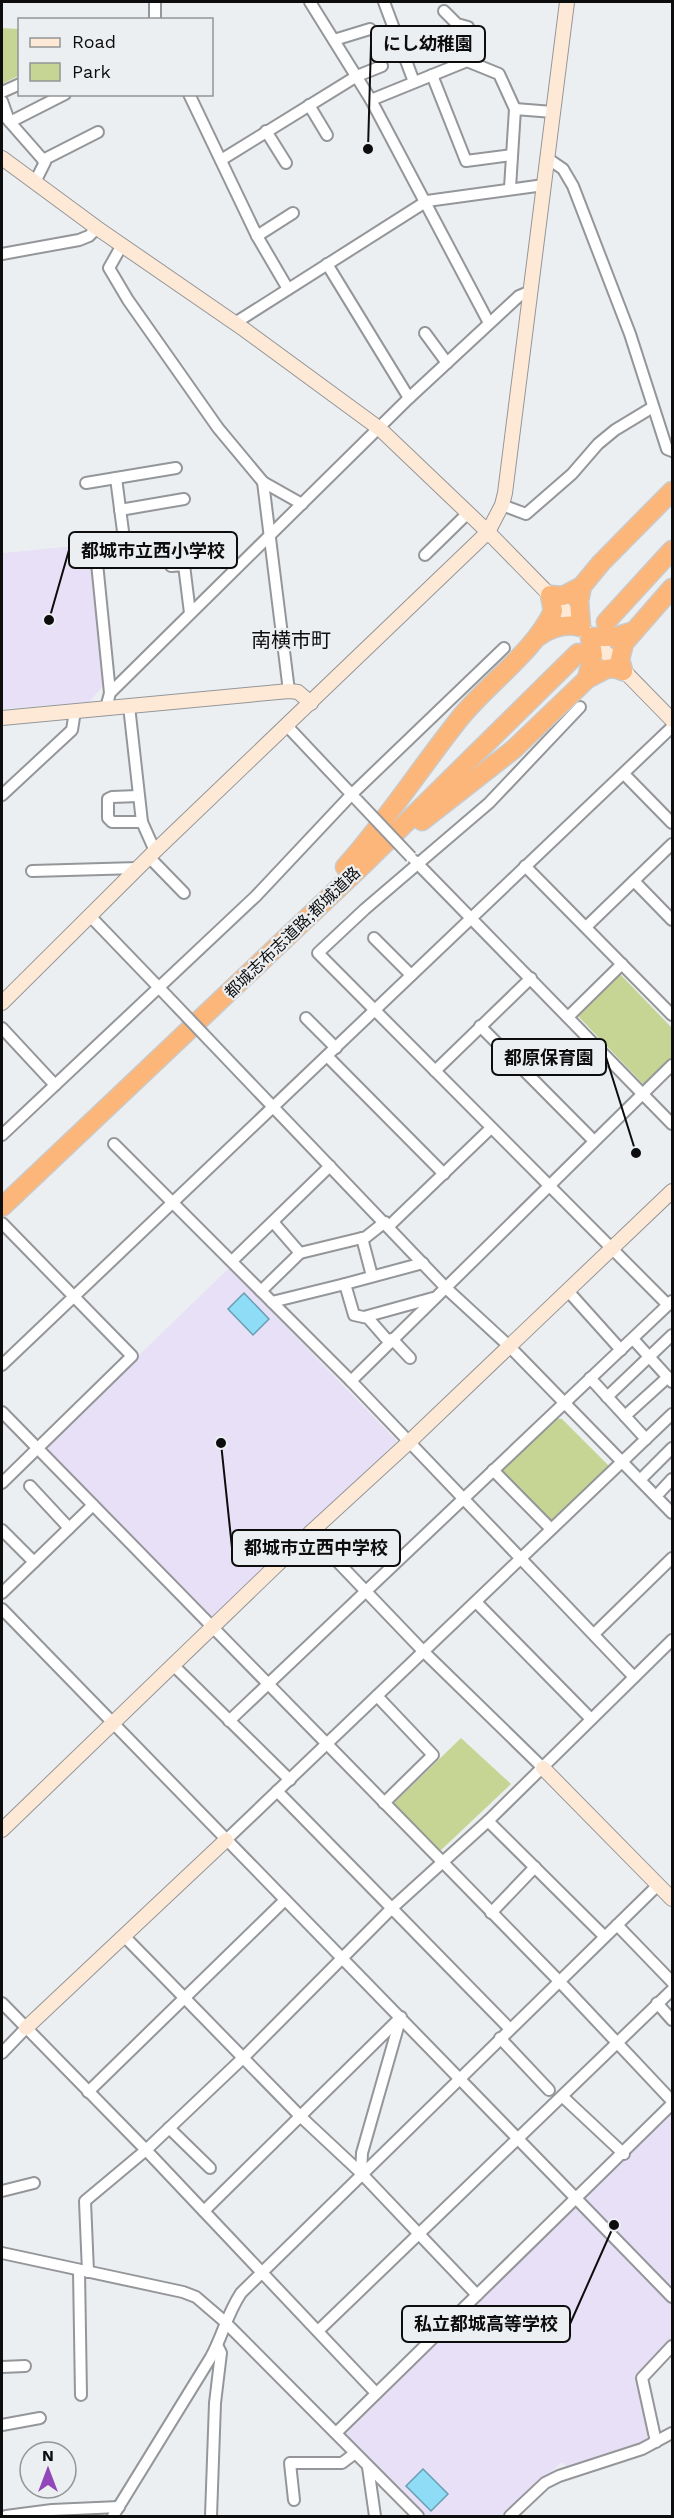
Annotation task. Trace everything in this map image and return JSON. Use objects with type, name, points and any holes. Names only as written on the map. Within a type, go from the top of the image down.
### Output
[{"type":"highway","points":[[225,995],[373,836],[460,717],[535,639],[553,611],[550,595],[563,596],[582,586],[672,490]]},
{"type":"highway","points":[[606,622],[672,550]]},
{"type":"highway","points":[[582,586],[579,601],[593,655],[587,679]]},
{"type":"highway","points":[[623,671],[620,659],[621,650],[634,631],[672,588]]},
{"type":"highway","points":[[535,639],[557,627],[572,625],[586,632],[614,638],[634,631]]},
{"type":"highway","name":"都城志布志道路;都城道路","points":[[2,1207],[430,800],[578,652]]},
{"type":"highway","points":[[225,995],[406,834],[514,748],[587,679],[606,669],[614,668],[623,671]]},
{"type":"street","points":[[155,2],[155,18]]},
{"type":"street","points":[[310,2],[371,100],[427,201],[489,323]]},
{"type":"street","points":[[384,2],[414,82]]},
{"type":"street","points":[[2,1003],[152,854],[489,532],[502,506],[567,2]]},
{"type":"street","points":[[444,12],[457,24],[468,27],[467,61]]},
{"type":"street","points":[[334,40],[370,29]]},
{"type":"street","points":[[371,100],[467,61],[499,74],[515,109],[510,188]]},
{"type":"street","points":[[220,159],[357,76],[382,66]]},
{"type":"street","points":[[432,75],[466,161],[512,155]]},
{"type":"street","points":[[2,92],[18,85]]},
{"type":"street","points":[[7,119],[60,96]]},
{"type":"street","points":[[190,96],[257,236],[288,288]]},
{"type":"street","points":[[2,101],[7,119],[43,160],[44,168],[35,182]]},
{"type":"street","points":[[309,105],[327,135]]},
{"type":"street","points":[[515,109],[553,112]]},
{"type":"street","points":[[266,131],[286,163]]},
{"type":"street","points":[[43,160],[98,132]]},
{"type":"street","points":[[2,158],[380,429],[489,532],[672,720]]},
{"type":"street","points":[[547,158],[563,169],[573,186],[630,334],[667,449],[672,451]]},
{"type":"street","points":[[235,323],[427,201],[544,185]]},
{"type":"street","points":[[257,236],[293,213]]},
{"type":"street","points":[[2,254],[79,240],[89,236],[97,228]]},
{"type":"street","points":[[122,245],[109,268],[128,300],[218,428],[263,482],[302,504]]},
{"type":"street","points":[[327,264],[409,398]]},
{"type":"street","points":[[110,693],[409,398],[519,296],[531,291]]},
{"type":"street","points":[[425,333],[447,363]]},
{"type":"street","points":[[502,506],[525,514],[572,474],[598,444],[615,430],[652,407]]},
{"type":"street","points":[[86,483],[176,468]]},
{"type":"street","points":[[106,708],[110,693],[95,543],[124,539],[116,478]]},
{"type":"street","points":[[263,482],[289,691]]},
{"type":"street","points":[[120,510],[184,499]]},
{"type":"street","points":[[425,555],[468,513]]},
{"type":"street","points":[[171,566],[184,565],[190,614]]},
{"type":"street","points":[[2,1135],[255,896],[504,648]]},
{"type":"street","points":[[2,718],[289,691],[298,692],[311,703]]},
{"type":"street","points":[[129,706],[142,822],[152,854],[184,893]]},
{"type":"street","points":[[229,1721],[670,1303],[612,1250],[318,953],[415,861],[489,803],[580,707]]},
{"type":"street","points":[[2,795],[72,730],[75,711]]},
{"type":"street","points":[[287,726],[415,861],[672,1124]]},
{"type":"street","points":[[2,1365],[672,728]]},
{"type":"street","points":[[624,774],[672,823]]},
{"type":"street","points":[[138,796],[111,797],[108,800],[108,818],[112,822],[142,822]]},
{"type":"street","points":[[586,927],[672,844]]},
{"type":"street","points":[[32,871],[53,865],[138,868]]},
{"type":"street","points":[[525,866],[672,1015]]},
{"type":"street","points":[[634,881],[672,920]]},
{"type":"street","points":[[90,916],[275,1106],[446,1287],[672,1505]]},
{"type":"street","points":[[374,938],[411,975]]},
{"type":"street","points":[[568,1017],[622,964]]},
{"type":"street","points":[[435,1071],[531,978]]},
{"type":"street","points":[[306,1018],[332,1052],[444,1174]]},
{"type":"street","points":[[480,1026],[594,1141]]},
{"type":"street","points":[[2,1028],[55,1085]]},
{"type":"street","points":[[351,1381],[547,1185],[672,1065]]},
{"type":"street","points":[[261,1291],[300,1253],[362,1238],[387,1224],[444,1174],[491,1128]]},
{"type":"street","points":[[114,1144],[351,1381],[634,1677]]},
{"type":"street","points":[[232,1261],[330,1166]]},
{"type":"street","points":[[2,1830],[310,1533],[408,1443],[672,1191]]},
{"type":"street","points":[[273,1222],[300,1253]]},
{"type":"street","points":[[2,1483],[132,1356],[5,1227]]},
{"type":"street","points":[[362,1238],[372,1276]]},
{"type":"street","points":[[272,1302],[423,1263]]},
{"type":"street","points":[[345,1284],[354,1315],[368,1317],[390,1341],[410,1358]]},
{"type":"street","points":[[568,1291],[621,1350]]},
{"type":"street","points":[[364,1317],[436,1297]]},
{"type":"street","points":[[607,1397],[672,1335]]},
{"type":"street","points":[[625,1416],[669,1375],[633,1339]]},
{"type":"street","points":[[590,1378],[646,1439]]},
{"type":"street","points":[[2,1412],[559,1981],[672,2103],[624,2154],[336,2433]]},
{"type":"street","points":[[2,2053],[551,1529],[671,1418]]},
{"type":"street","points":[[644,1476],[672,1448]]},
{"type":"street","points":[[627,1461],[672,1513]]},
{"type":"street","points":[[493,1470],[551,1529]]},
{"type":"street","points":[[660,1492],[672,1479]]},
{"type":"street","points":[[30,1486],[69,1528]]},
{"type":"street","points":[[2,1593],[93,1505]]},
{"type":"street","points":[[2,1530],[34,1562]]},
{"type":"street","points":[[310,1533],[424,1652],[672,1899]]},
{"type":"street","points":[[594,1634],[672,1558]]},
{"type":"street","points":[[476,1602],[591,1719]]},
{"type":"street","points":[[2,1609],[672,2297]]},
{"type":"street","points":[[81,2395],[85,2201],[146,2150],[244,2057],[393,1908],[488,1821],[672,1640]]},
{"type":"street","points":[[173,1665],[290,1780]]},
{"type":"street","points":[[377,1696],[433,1755],[384,1803]]},
{"type":"street","points":[[278,1791],[510,2028]]},
{"type":"street","points":[[488,1821],[604,1936]]},
{"type":"street","points":[[491,1913],[535,1867]]},
{"type":"street","points":[[6,2517],[52,2510],[116,2512],[217,2345],[224,2321],[241,2293],[459,2077],[658,1885]]},
{"type":"street","points":[[88,2091],[285,1900]]},
{"type":"street","points":[[617,1925],[672,1982]]},
{"type":"street","points":[[124,1936],[300,2116],[361,2173],[477,2295]]},
{"type":"street","points":[[318,2331],[672,1990]]},
{"type":"street","points":[[2,2003],[146,2150],[376,2393]]},
{"type":"street","points":[[657,2003],[672,2020]]},
{"type":"street","points":[[204,2211],[401,2017]]},
{"type":"street","points":[[361,2173],[362,2153],[401,2017]]},
{"type":"street","points":[[500,2038],[549,2090]]},
{"type":"street","points":[[562,2097],[624,2154]]},
{"type":"street","points":[[169,2128],[210,2168]]},
{"type":"street","points":[[2,2191],[34,2183]]},
{"type":"street","points":[[2,2253],[183,2292],[196,2297],[224,2321],[418,2517]]},
{"type":"street","points":[[211,2517],[215,2403],[221,2353],[217,2345]]},
{"type":"street","points":[[656,2442],[642,2378],[672,2346]]},
{"type":"street","points":[[2,2367],[25,2366]]},
{"type":"street","points":[[2,2425],[40,2418]]},
{"type":"street","points":[[510,2517],[545,2483],[559,2476],[642,2449],[672,2433]]},
{"type":"street","points":[[294,2500],[290,2463],[342,2463],[354,2454]]},
{"type":"street","points":[[368,2467],[375,2517]]},
{"type":"shaded area","points":[[87,545],[92,549],[103,686],[89,702],[2,709],[2,553]]},
{"type":"shaded area","points":[[229,1268],[397,1441],[215,1616],[209,1616],[45,1446]]},
{"type":"shaded area","points":[[672,2111],[672,2338],[637,2373],[650,2429],[646,2440],[638,2445],[572,2466],[566,2466],[562,2462],[502,2516],[424,2516],[341,2435]]},
{"type":"green space","points":[[2,28],[18,29],[18,76],[2,84]]},
{"type":"green space","points":[[620,974],[672,1028],[672,1060],[645,1086],[577,1015]]},
{"type":"green space","points":[[555,1418],[562,1419],[610,1467],[551,1525],[499,1473]]},
{"type":"green space","points":[[461,1738],[511,1784],[440,1851],[394,1803]]},
{"type":"water","points":[[244,1293],[269,1319],[253,1335],[228,1309]]},
{"type":"water","points":[[423,2469],[448,2494],[431,2511],[406,2486]]},
{"type":"place","name":"にし幼稚園","points":[[368,149]]},
{"type":"place","name":"都城市立西小学校","points":[[49,620]]},
{"type":"place","name":"都原保育園","points":[[636,1153]]},
{"type":"place","name":"都城市立西中学校","points":[[221,1443]]},
{"type":"place","name":"私立都城高等学校","points":[[614,2225]]},
{"type":"district","name":"南横市町","points":[[291,640]]}]
